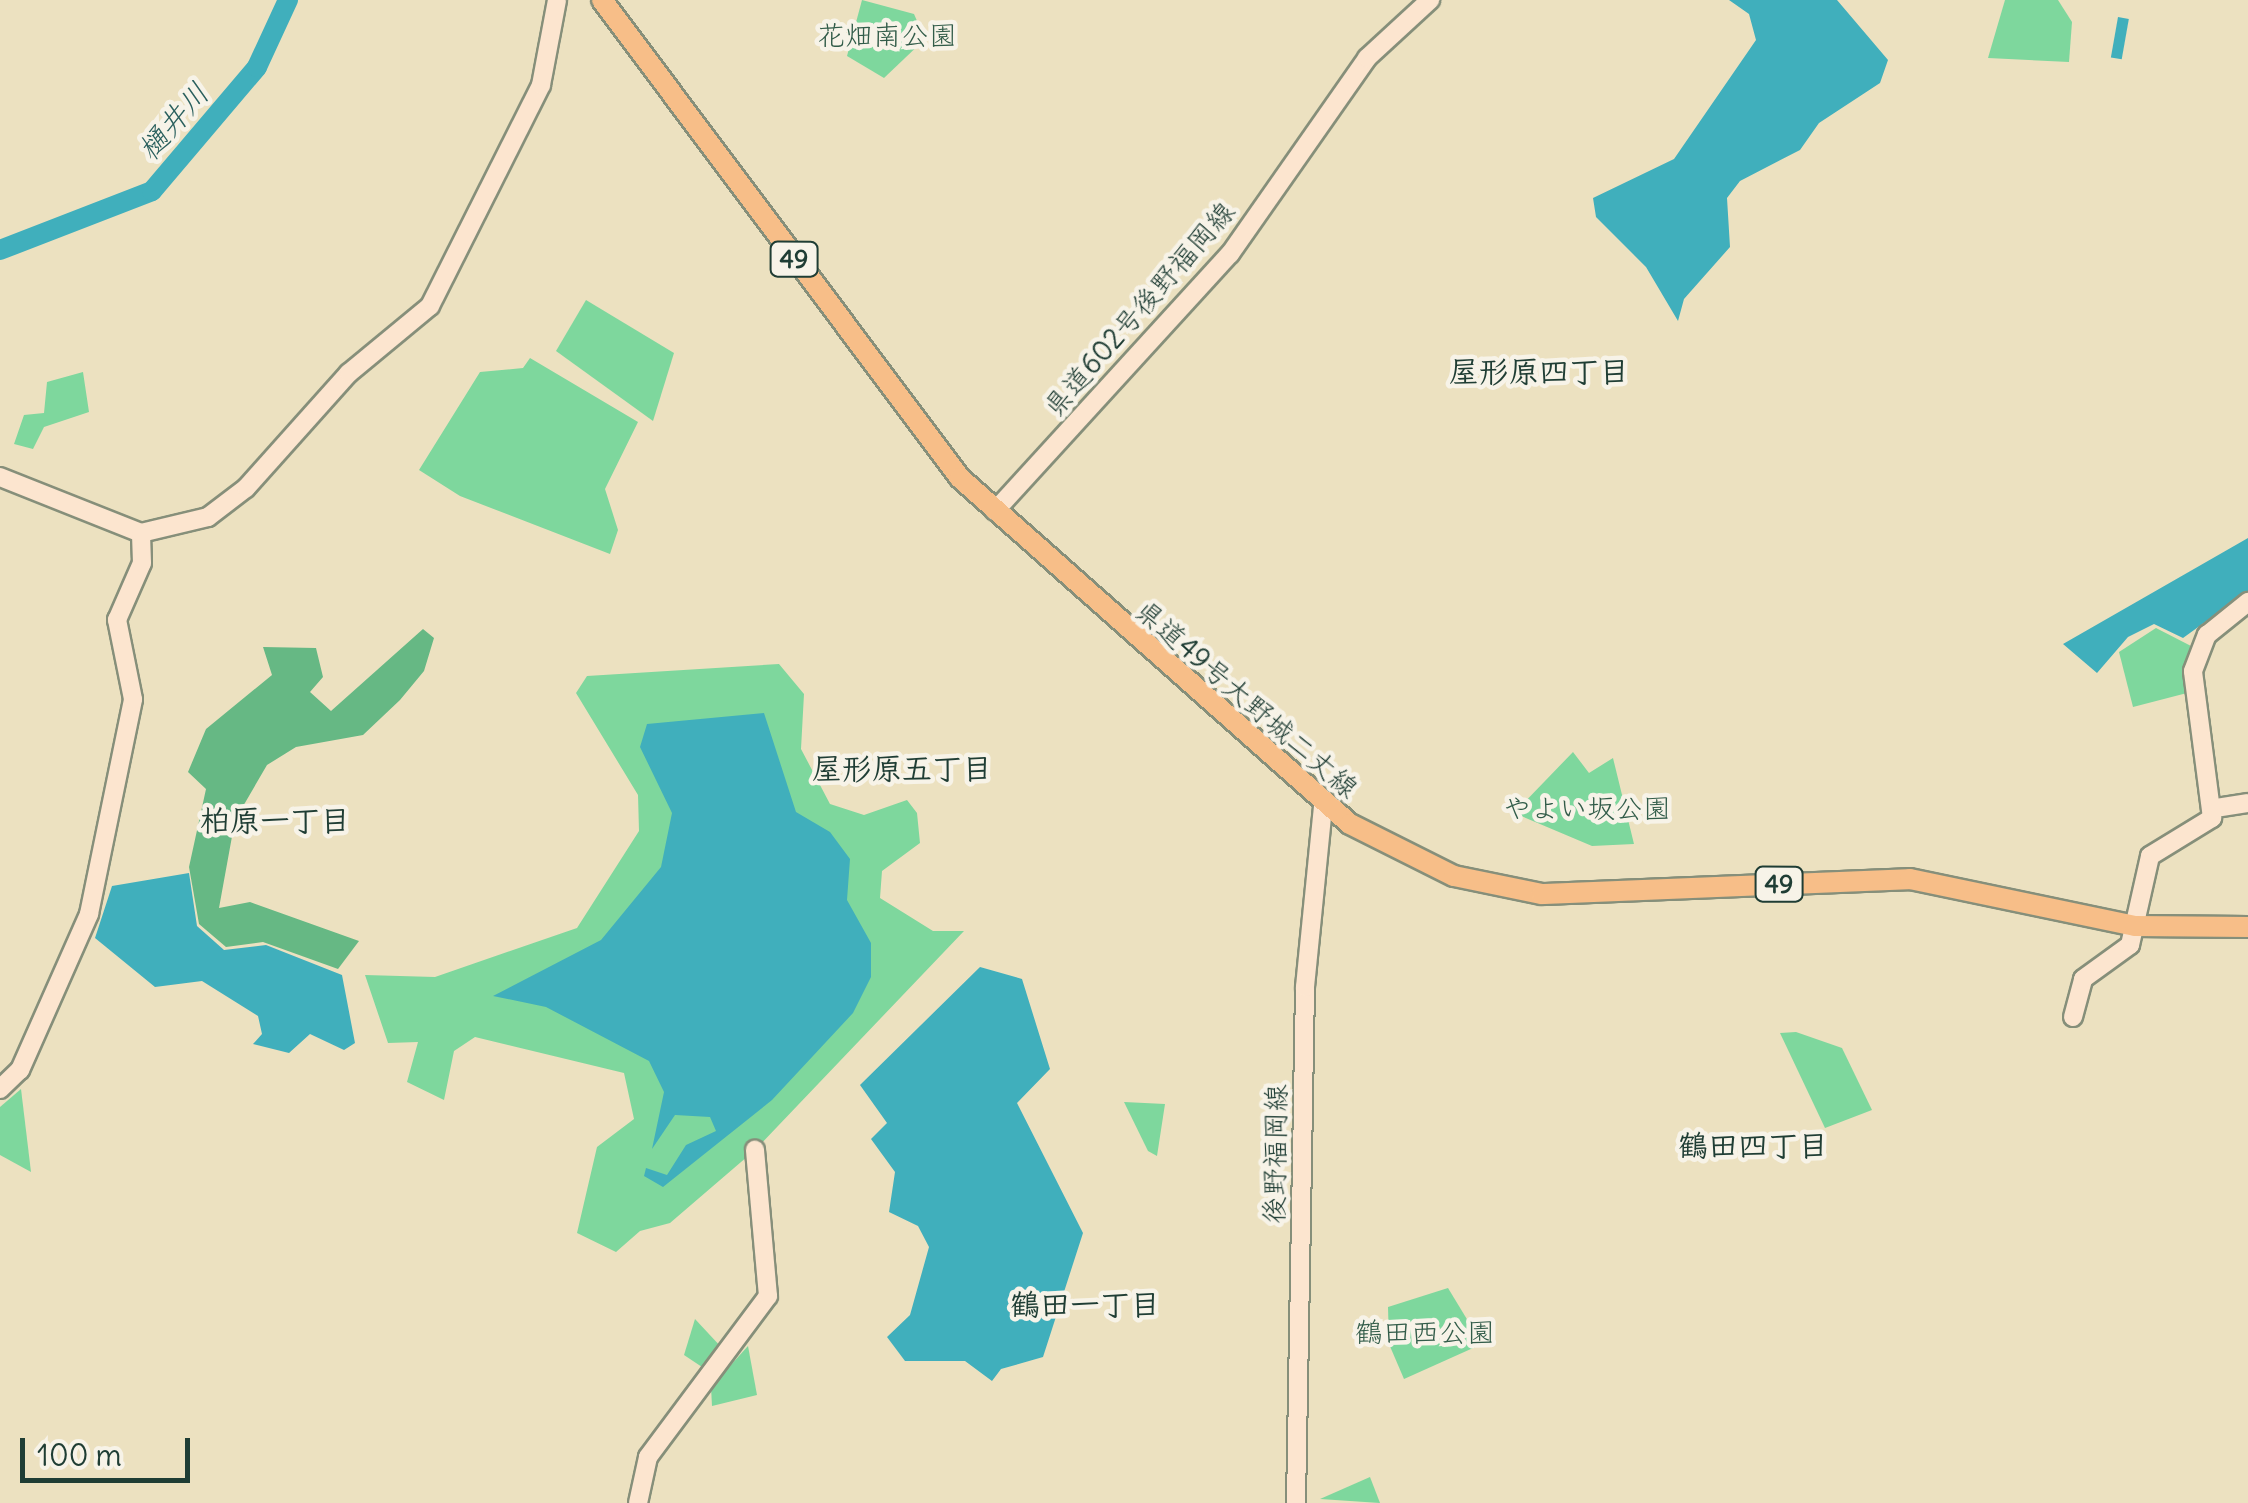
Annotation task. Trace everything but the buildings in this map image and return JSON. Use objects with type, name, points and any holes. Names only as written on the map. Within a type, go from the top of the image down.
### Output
[{"type":"main road","name":"県道49号大野城二丈線","points":[[602,0],[848,334],[996,510],[1324,806],[1426,864],[1500,888],[1580,896],[1949,882],[2136,926],[2248,927]]},
{"type":"street","points":[[0,477],[141,533],[208,517],[246,488],[349,373],[430,306],[541,85],[558,0]]},
{"type":"street","name":"県道602号後野福岡線","points":[[996,510],[1230,254],[1367,58],[1430,0]]},
{"type":"street","points":[[0,1089],[20,1070],[89,914],[133,698],[116,620],[142,564],[141,533]]},
{"type":"street","points":[[2216,808],[2193,671],[2207,635],[2248,602]]},
{"type":"street","points":[[2074,1017],[2084,979],[2120,958],[2136,926],[2150,856],[2216,808],[2248,803]]},
{"type":"street","name":"後野福岡線","points":[[1296,1503],[1306,987],[1324,806]]},
{"type":"street","points":[[638,1503],[648,1457],[768,1296],[755,1150]]},
{"type":"green space","name":"花畑南公園","points":[[862,0],[914,14],[925,39],[884,78],[847,56]]},
{"type":"green space","points":[[2005,0],[2058,0],[2072,22],[2069,62],[1988,58]]},
{"type":"green space","points":[[586,300],[674,353],[653,421],[556,351]]},
{"type":"green space","points":[[530,358],[638,422],[605,489],[618,530],[610,554],[460,496],[419,470],[480,372],[523,368]]},
{"type":"green space","points":[[83,372],[89,412],[44,427],[33,449],[14,444],[24,415],[44,413],[47,382]]},
{"type":"green space","points":[[2156,628],[2191,646],[2187,693],[2133,707],[2119,652]]},
{"type":"green space","points":[[423,629],[434,638],[424,671],[400,700],[363,735],[296,747],[267,765],[235,820],[219,908],[250,902],[359,941],[338,969],[263,942],[226,947],[199,924],[189,867],[206,789],[188,772],[206,729],[272,675],[263,647],[316,648],[323,677],[310,692],[331,711]]},
{"type":"green space","points":[[779,664],[804,694],[801,749],[830,804],[864,815],[907,800],[917,813],[920,843],[882,871],[880,898],[933,931],[964,931],[755,1150],[670,1223],[640,1231],[616,1252],[577,1233],[597,1147],[634,1119],[624,1073],[475,1037],[454,1051],[444,1100],[407,1082],[418,1042],[388,1043],[365,975],[435,977],[577,928],[639,831],[638,795],[576,693],[587,676]]},
{"type":"green space","name":"やよい坂公園","points":[[1573,752],[1589,773],[1613,758],[1634,844],[1592,846],[1514,813]]},
{"type":"green space","points":[[1796,1032],[1842,1048],[1872,1110],[1825,1128],[1780,1033]]},
{"type":"green space","points":[[21,1089],[31,1172],[0,1155],[0,1107]]},
{"type":"green space","points":[[1124,1102],[1165,1104],[1157,1156],[1148,1151]]},
{"type":"green space","name":"鶴田西公園","points":[[1448,1288],[1482,1344],[1404,1379],[1389,1344],[1388,1307]]},
{"type":"green space","points":[[695,1319],[722,1348],[705,1369],[684,1355]]},
{"type":"green space","points":[[748,1346],[757,1395],[712,1406],[711,1387]]},
{"type":"green space","points":[[1370,1477],[1380,1503],[1320,1499]]},
{"type":"water","points":[[1729,0],[1837,0],[1888,60],[1880,83],[1819,123],[1800,150],[1740,181],[1727,198],[1730,247],[1684,299],[1678,321],[1646,267],[1596,217],[1593,198],[1674,159],[1756,40],[1749,14]]},
{"type":"water","points":[[2118,17],[2129,19],[2122,59],[2111,57]]},
{"type":"water","points":[[2248,538],[2248,591],[2183,638],[2154,624],[2128,637],[2097,673],[2063,644]]},
{"type":"water","points":[[764,713],[796,812],[830,832],[850,859],[847,900],[871,943],[871,977],[853,1013],[772,1100],[663,1187],[644,1176],[646,1168],[667,1175],[686,1145],[716,1131],[710,1117],[675,1115],[652,1149],[664,1092],[649,1061],[546,1007],[493,996],[601,940],[661,867],[672,813],[640,747],[647,724]]},
{"type":"water","points":[[189,873],[197,926],[224,950],[266,945],[342,975],[355,1043],[344,1050],[310,1034],[289,1053],[253,1044],[262,1034],[258,1016],[202,981],[155,987],[95,938],[112,886]]},
{"type":"water","points":[[980,967],[1022,979],[1050,1069],[1017,1103],[1083,1233],[1043,1357],[1001,1369],[992,1381],[965,1361],[905,1361],[887,1337],[910,1315],[929,1247],[918,1226],[889,1212],[895,1172],[871,1139],[887,1123],[860,1085]]},
{"type":"waterway","name":"樋井川","points":[[0,250],[152,191],[257,67],[288,0]]},
{"type":"district","name":"屋形原四丁目","points":[[1539,371]]},
{"type":"district","name":"屋形原五丁目","points":[[902,768]]},
{"type":"district","name":"柏原一丁目","points":[[275,820]]},
{"type":"district","name":"鶴田四丁目","points":[[1753,1145]]},
{"type":"district","name":"鶴田一丁目","points":[[1085,1304]]}]
